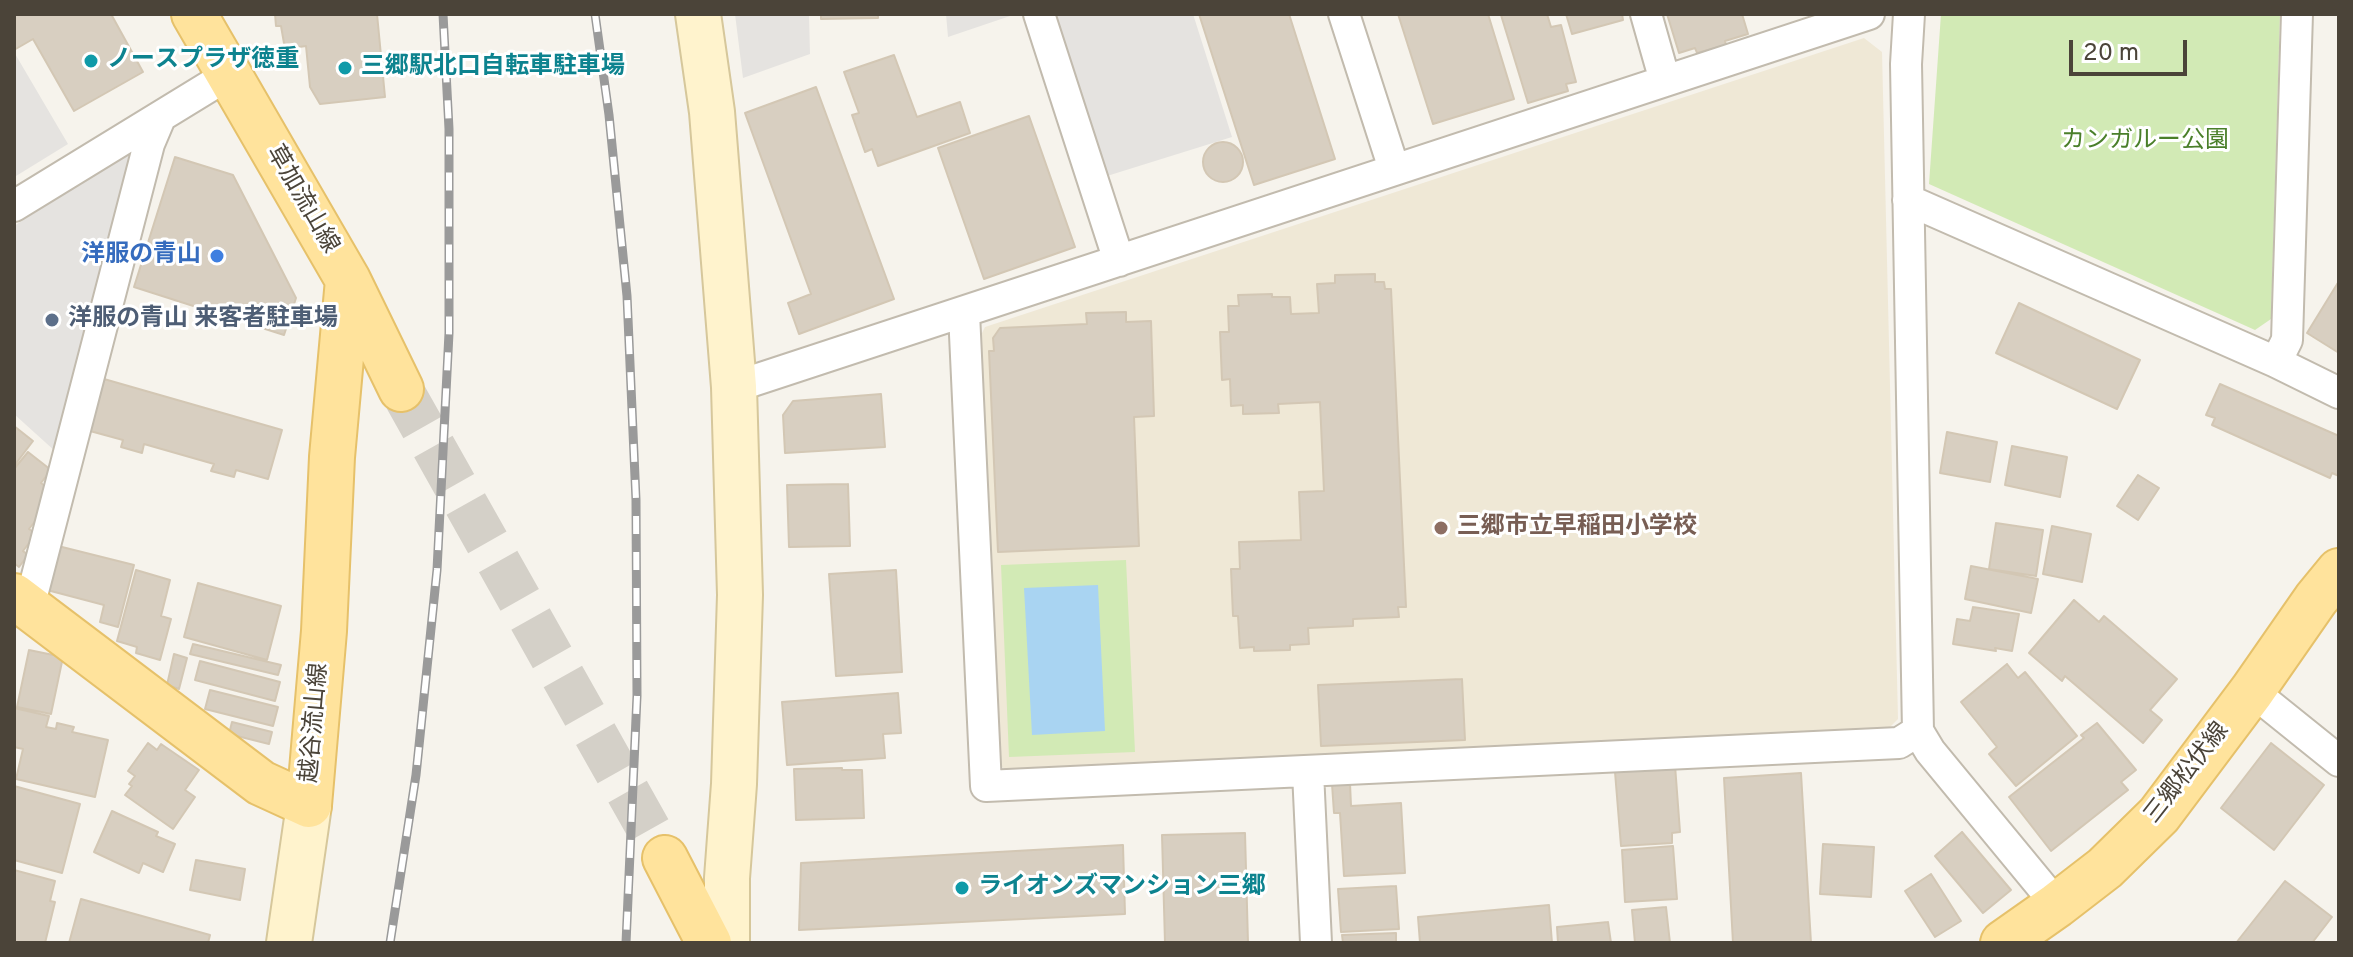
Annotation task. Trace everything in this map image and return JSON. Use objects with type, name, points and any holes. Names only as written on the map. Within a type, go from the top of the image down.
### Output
[{"type":"main road","name":"草加流山線","points":[[194,14],[348,280],[401,389]]},
{"type":"main road","name":"越谷流山線","points":[[21,601],[261,783],[309,805],[324,631],[332,457],[348,280]]},
{"type":"main road","name":"三郷松伏線","points":[[2003,943],[2105,868],[2159,815],[2339,571]]},
{"type":"main road","points":[[665,858],[709,943]]},
{"type":"street","points":[[698,14],[712,112],[734,387],[740,595],[734,784],[727,878],[727,943]]},
{"type":"street","points":[[1039,14],[1119,261]]},
{"type":"street","points":[[1344,14],[1394,169]]},
{"type":"street","points":[[1646,14],[1665,81]]},
{"type":"street","points":[[734,387],[1869,14]]},
{"type":"street","points":[[1909,14],[1906,64],[1918,731],[1930,751],[2057,905]]},
{"type":"street","points":[[2276,362],[2287,340],[2297,14]]},
{"type":"street","points":[[14,206],[228,75]]},
{"type":"street","points":[[21,601],[149,144],[160,118]]},
{"type":"street","points":[[1908,200],[2276,362],[2339,393]]},
{"type":"street","points":[[964,313],[986,786],[1899,743],[1918,731]]},
{"type":"street","points":[[2252,691],[2339,761]]},
{"type":"street","points":[[1308,772],[1316,943]]},
{"type":"street","points":[[289,943],[309,805]]},
{"type":"shaded area","points":[[735,14],[809,14],[810,54],[743,78]]},
{"type":"shaded area","points":[[946,14],[1016,14],[948,37]]},
{"type":"shaded area","points":[[1056,14],[1193,14],[1232,137],[1107,176]]},
{"type":"shaded area","name":"三郷市立早稲田小学校","points":[[1864,38],[1882,52],[1898,719],[1887,730],[1008,771],[997,764],[980,337],[985,327]]},
{"type":"shaded area","points":[[14,52],[68,144],[16,176],[14,172]]},
{"type":"shaded area","name":"洋服の青山 来客者駐車場","points":[[137,148],[56,452],[14,414],[14,226]]},
{"type":"green space","name":"カンガルー公園","points":[[1941,14],[2280,14],[2271,319],[2255,330],[1929,184]]},
{"type":"green space","points":[[1126,560],[1135,752],[1009,757],[1001,565]]},
{"type":"water","points":[[1098,585],[1105,731],[1032,735],[1024,588]]},
{"type":"building","name":"ノースプラザ徳重","points":[[14,14],[111,14],[143,72],[74,111],[33,39],[14,50]]},
{"type":"building","name":"三郷駅北口自転車駐車場","points":[[275,14],[377,14],[385,97],[320,104],[310,87],[306,46],[285,49],[281,26],[276,26]]},
{"type":"building","points":[[821,14],[878,14],[878,18],[821,19]]},
{"type":"building","points":[[1199,14],[1289,14],[1335,159],[1254,185]]},
{"type":"building","points":[[1398,14],[1488,14],[1514,99],[1433,124]]},
{"type":"building","points":[[1547,14],[1551,27],[1561,25],[1576,82],[1566,84],[1568,91],[1528,103],[1501,15]]},
{"type":"building","points":[[1566,14],[1622,14],[1623,20],[1572,34]]},
{"type":"building","points":[[1667,14],[1742,14],[1748,34],[1725,41],[1726,45],[1697,53],[1695,48],[1679,53]]},
{"type":"building","points":[[894,55],[917,117],[960,102],[970,133],[878,166],[872,149],[865,152],[852,115],[859,113],[844,72]]},
{"type":"building","points":[[816,87],[894,299],[799,334],[788,303],[811,294],[745,113]]},
{"type":"building","points":[[1029,116],[1075,247],[984,279],[938,148]]},
{"type":"building","points":[[1223,142],[1237,148],[1243,162],[1237,176],[1223,182],[1209,176],[1203,162],[1209,148]]},
{"type":"building","points":[[175,157],[233,175],[296,298],[284,335],[134,287]]},
{"type":"building","points":[[1375,274],[1375,282],[1384,282],[1385,289],[1391,289],[1406,607],[1398,607],[1399,617],[1353,619],[1353,626],[1308,628],[1309,644],[1290,645],[1290,650],[1254,651],[1254,647],[1240,648],[1238,616],[1233,616],[1231,569],[1240,569],[1239,542],[1301,540],[1299,492],[1324,491],[1320,402],[1278,404],[1279,413],[1243,414],[1243,405],[1231,406],[1230,379],[1222,380],[1220,332],[1229,332],[1228,306],[1239,306],[1238,295],[1272,294],[1272,297],[1290,297],[1291,314],[1319,313],[1317,284],[1335,283],[1335,275]]},
{"type":"building","points":[[2339,281],[2339,353],[2307,333]]},
{"type":"building","points":[[2019,303],[2140,360],[2117,409],[1996,353]]},
{"type":"building","points":[[1126,312],[1126,322],[1151,321],[1154,416],[1134,417],[1139,546],[998,552],[989,351],[994,351],[993,338],[1000,328],[1087,324],[1086,313]]},
{"type":"building","points":[[104,379],[282,430],[268,479],[236,470],[234,477],[211,471],[214,464],[144,444],[142,453],[121,447],[123,440],[90,431]]},
{"type":"building","points":[[2220,384],[2339,436],[2339,476],[2332,473],[2330,478],[2212,425],[2215,418],[2206,415]]},
{"type":"building","points":[[881,394],[885,447],[785,453],[783,415],[793,401]]},
{"type":"building","points":[[14,426],[33,441],[14,466]]},
{"type":"building","points":[[1947,432],[1997,442],[1990,482],[1940,473]]},
{"type":"building","points":[[2012,446],[2067,457],[2060,497],[2005,485]]},
{"type":"building","points":[[28,452],[51,470],[41,483],[50,490],[43,511],[29,529],[36,534],[23,551],[28,555],[19,567],[14,563],[14,469]]},
{"type":"building","points":[[2138,475],[2159,488],[2138,520],[2117,506]]},
{"type":"building","points":[[848,484],[850,546],[789,547],[787,485]]},
{"type":"building","points":[[1996,523],[2043,530],[2036,576],[1989,569]]},
{"type":"building","points":[[2052,526],[2091,534],[2082,582],[2043,574]]},
{"type":"building","points":[[58,546],[134,565],[118,627],[100,622],[104,605],[47,590]]},
{"type":"building","points":[[1971,566],[2038,579],[2031,613],[1965,599]]},
{"type":"building","points":[[136,570],[170,580],[161,616],[171,619],[160,660],[136,653],[137,647],[117,641]]},
{"type":"building","points":[[896,570],[902,672],[836,676],[829,574]]},
{"type":"building","points":[[198,583],[281,606],[267,660],[184,637]]},
{"type":"building","points":[[2074,600],[2099,622],[2104,616],[2177,679],[2150,710],[2162,720],[2143,743],[2065,676],[2062,681],[2029,653]]},
{"type":"building","points":[[1973,607],[2019,614],[2012,651],[1953,644],[1957,619],[1970,621]]},
{"type":"building","points":[[193,644],[281,665],[278,675],[190,654]]},
{"type":"building","points":[[29,650],[63,657],[51,714],[17,707]]},
{"type":"building","points":[[174,654],[187,658],[179,689],[167,685]]},
{"type":"building","points":[[200,661],[280,682],[275,701],[195,680]]},
{"type":"building","points":[[2007,664],[2018,678],[2025,672],[2077,736],[2016,786],[1989,754],[1997,747],[1961,702]]},
{"type":"building","points":[[1462,679],[1465,740],[1321,746],[1318,685]]},
{"type":"building","points":[[210,690],[278,707],[273,726],[205,709]]},
{"type":"building","points":[[898,693],[901,733],[883,734],[885,758],[787,765],[782,702]]},
{"type":"building","points":[[14,708],[49,716],[46,727],[56,729],[57,723],[74,727],[72,732],[108,740],[95,797],[16,779],[23,749],[14,747]]},
{"type":"building","points":[[232,722],[272,732],[269,744],[229,734]]},
{"type":"building","points":[[2097,723],[2136,770],[2121,782],[2128,790],[2051,851],[2009,797],[2084,738],[2081,735]]},
{"type":"building","points":[[148,743],[157,750],[161,744],[199,770],[185,790],[195,797],[173,829],[125,795],[135,776],[128,771]]},
{"type":"building","points":[[2271,743],[2324,785],[2274,850],[2221,808]]},
{"type":"building","points":[[1675,765],[1680,832],[1672,833],[1672,843],[1621,846],[1615,772],[1628,771],[1628,768]]},
{"type":"building","points":[[794,769],[862,770],[864,818],[796,820]]},
{"type":"building","points":[[1801,773],[1811,943],[1733,943],[1724,778]]},
{"type":"building","points":[[1350,783],[1351,806],[1401,803],[1405,873],[1344,876],[1340,813],[1334,813],[1332,784]]},
{"type":"building","points":[[14,786],[80,804],[62,873],[14,860]]},
{"type":"building","points":[[112,811],[158,832],[156,836],[175,844],[163,872],[143,863],[139,873],[94,852]]},
{"type":"building","points":[[1962,832],[2011,890],[1983,913],[1935,856]]},
{"type":"building","points":[[1245,833],[1248,943],[1165,943],[1162,835]]},
{"type":"building","points":[[1823,844],[1874,847],[1871,897],[1820,894]]},
{"type":"building","name":"ライオンズマンション三郷","points":[[1123,845],[1125,914],[799,930],[801,863]]},
{"type":"building","points":[[1673,846],[1677,899],[1625,902],[1622,850]]},
{"type":"building","points":[[196,860],[245,869],[240,900],[190,890]]},
{"type":"building","points":[[14,870],[55,881],[50,901],[55,902],[45,943],[14,943]]},
{"type":"building","points":[[1931,874],[1961,921],[1935,937],[1905,891]]},
{"type":"building","points":[[2285,881],[2332,917],[2312,943],[2236,943]]},
{"type":"building","points":[[1396,886],[1399,929],[1341,932],[1338,889]]},
{"type":"building","points":[[81,899],[210,935],[208,943],[69,943]]},
{"type":"building","points":[[1549,905],[1552,943],[1420,943],[1418,917]]},
{"type":"building","points":[[1666,907],[1670,943],[1635,943],[1632,910]]},
{"type":"building","points":[[1608,922],[1611,943],[1558,943],[1557,927]]},
{"type":"building","points":[[1396,933],[1396,943],[1343,943],[1342,935]]},
{"type":"tunnel","points":[[401,389],[665,858]]},
{"type":"railway","points":[[390,943],[416,775],[437,570],[449,333],[449,129],[443,14]]},
{"type":"railway","points":[[595,14],[609,115],[627,296],[636,500],[637,696],[626,943]]},
{"type":"place","name":"ノースプラザ徳重","points":[[91,61]]},
{"type":"place","name":"三郷駅北口自転車駐車場","points":[[345,68]]},
{"type":"place","name":"洋服の青山","points":[[217,256]]},
{"type":"place","name":"洋服の青山 来客者駐車場","points":[[52,320]]},
{"type":"place","name":"三郷市立早稲田小学校","points":[[1441,528]]},
{"type":"place","name":"ライオンズマンション三郷","points":[[962,888]]}]
